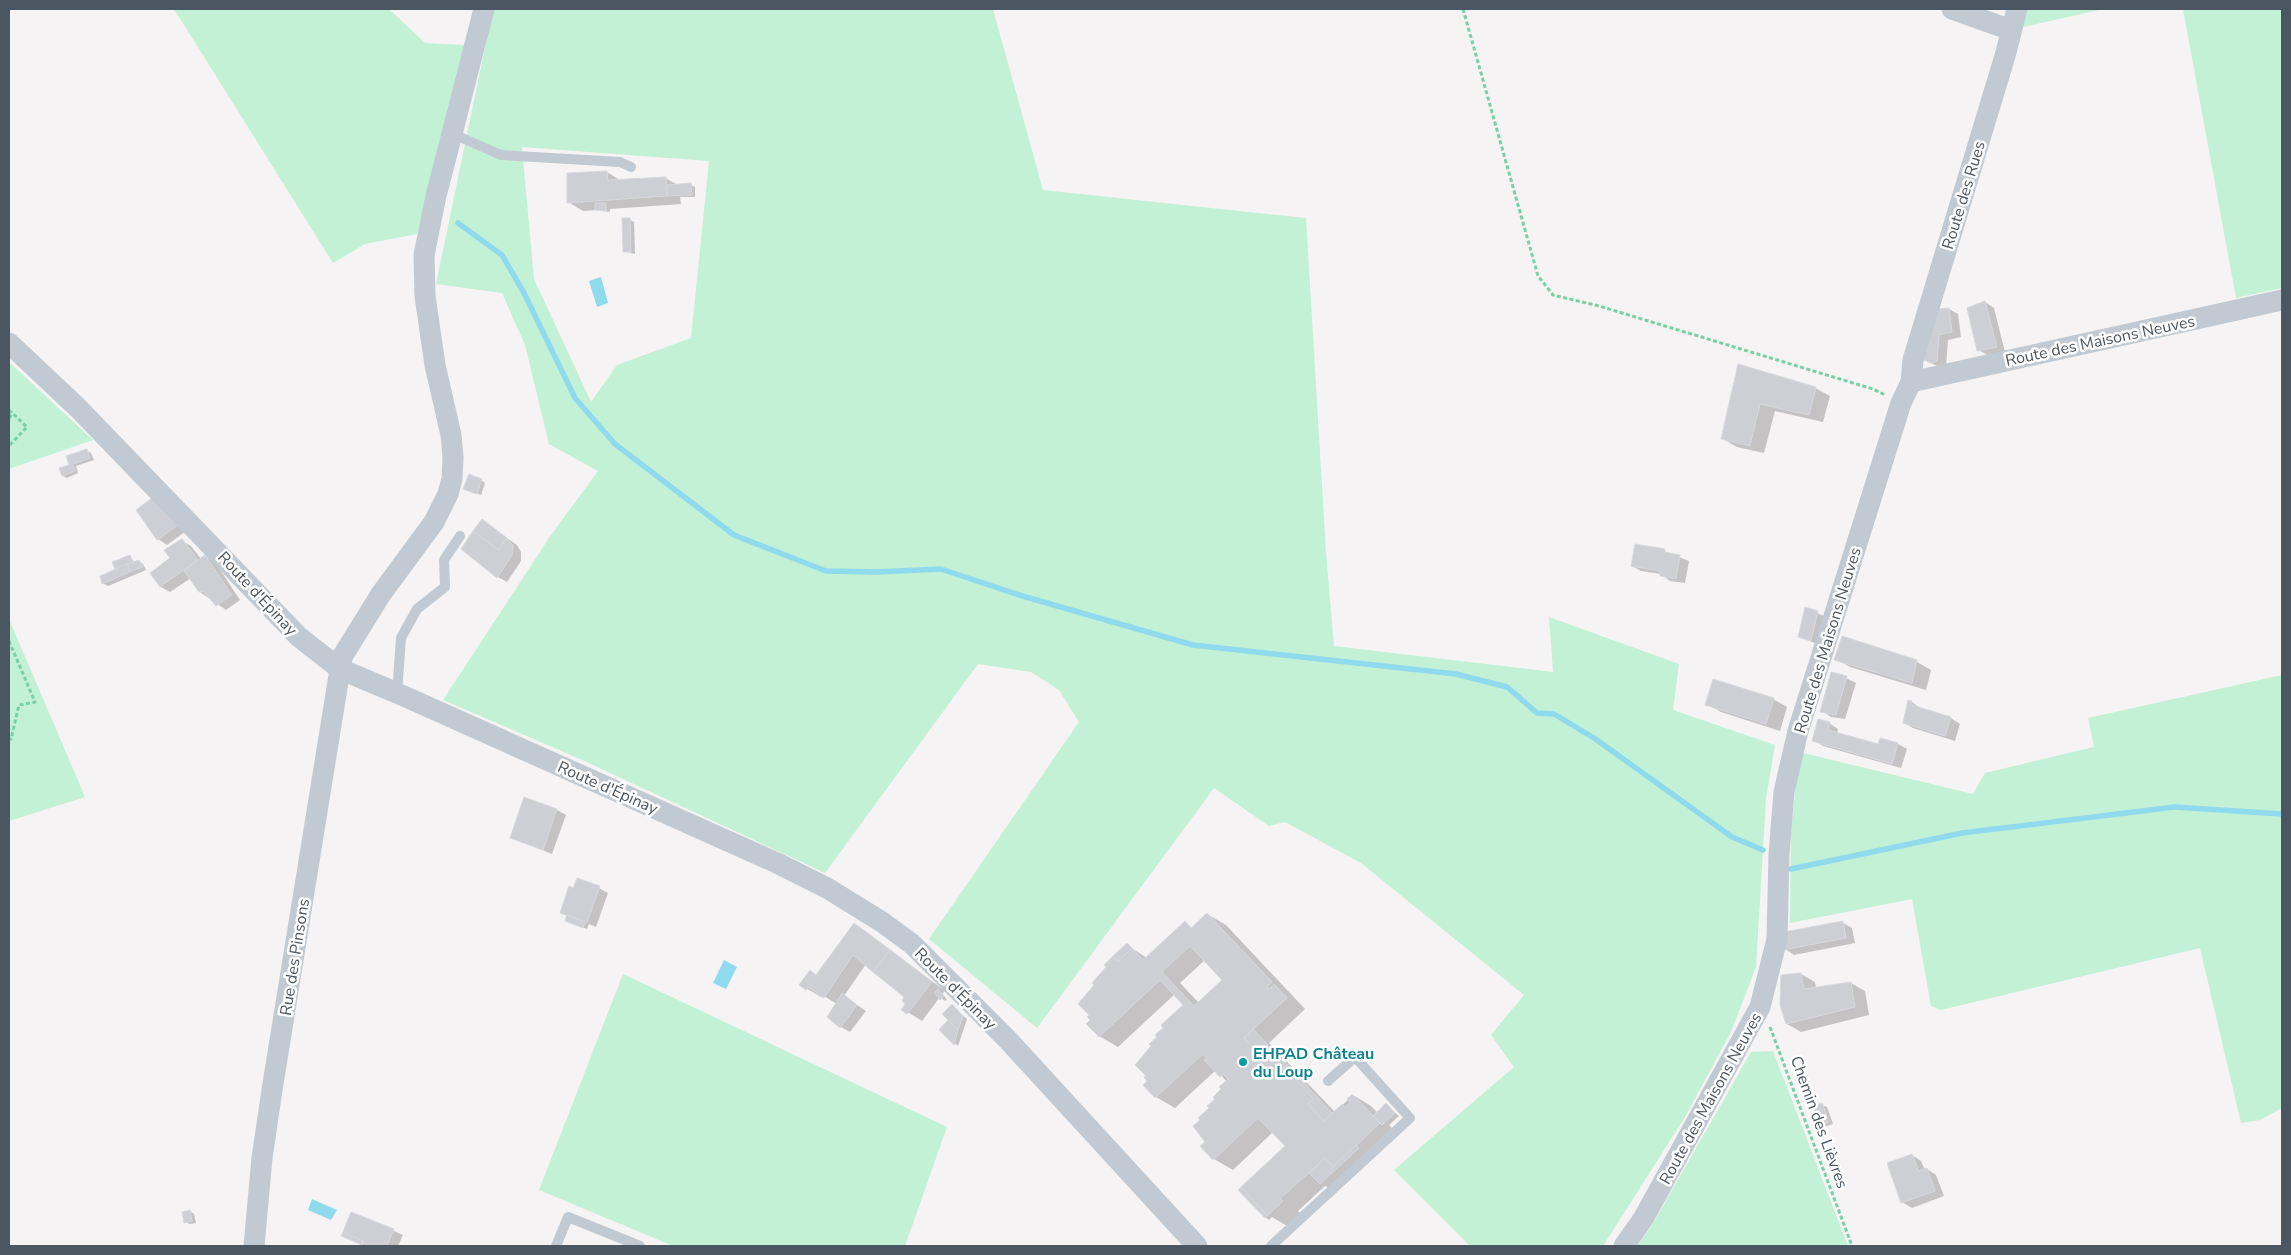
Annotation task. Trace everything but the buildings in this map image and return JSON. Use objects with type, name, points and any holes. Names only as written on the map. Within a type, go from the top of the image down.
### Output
[{"type":"street","name":"Rue des Pinsons","points":[[254,1246],[270,1108],[342,657],[358,629],[434,522],[448,494],[452,479],[453,458],[435,366],[424,276],[424,255],[429,224],[484,9]]},
{"type":"street","points":[[1952,9],[2011,30]]},
{"type":"street","name":"Route des Rues","points":[[1911,382],[1913,360],[2017,9]]},
{"type":"street","name":"Route des Maisons Neuves","points":[[1624,1246],[1643,1219],[1760,1007],[1777,939],[1779,854],[1784,792],[1798,731],[1901,403],[1911,382],[2282,300]]},
{"type":"street","name":"Route d'Épinay","points":[[9,343],[78,408],[299,637],[340,669],[777,863],[827,888],[882,922],[912,944],[960,990],[1197,1246]]},
{"type":"lane","points":[[453,134],[501,155],[620,162],[631,167]]},
{"type":"lane","points":[[397,693],[402,638],[417,609],[445,587],[444,560],[460,536]]},
{"type":"lane","points":[[1271,1246],[1410,1118],[1355,1057],[1328,1082]]},
{"type":"lane","points":[[556,1246],[568,1216],[640,1246]]},
{"type":"path","points":[[1463,9],[1538,276],[1553,296],[1599,306],[1874,389],[1901,403]]},
{"type":"path","points":[[9,410],[27,427],[10,445]]},
{"type":"path","points":[[9,418],[12,413]]},
{"type":"path","points":[[9,641],[35,702],[19,705],[11,739],[9,738]]},
{"type":"path","name":"Chemin des Lièvres","points":[[1760,1007],[1775,1035],[1852,1246]]},
{"type":"green space","points":[[174,9],[389,9],[425,43],[466,45],[417,234],[365,244],[333,263]]},
{"type":"green space","points":[[493,9],[993,9],[1043,190],[1306,218],[1326,553],[1334,646],[1553,672],[1549,617],[1679,664],[1673,710],[1775,745],[1766,799],[1756,967],[1731,1032],[1685,1117],[1603,1246],[1470,1246],[1394,1170],[1514,1067],[1491,1035],[1524,995],[1361,863],[1285,822],[1269,826],[1214,788],[1037,1028],[929,939],[1079,722],[1059,690],[1031,672],[978,664],[825,873],[580,759],[443,700],[551,535],[598,471],[549,444],[525,345],[502,293],[436,284]],"holes":[[[522,147],[709,161],[691,338],[617,365],[591,402],[534,279]]]},
{"type":"green space","points":[[2026,9],[2104,9],[2023,27]]},
{"type":"green space","points":[[2183,9],[2282,9],[2282,288],[2236,298]]},
{"type":"green space","points":[[9,362],[93,440],[9,469]]},
{"type":"green space","points":[[9,619],[85,797],[9,821]]},
{"type":"green space","points":[[2282,675],[2282,1108],[2260,1120],[2241,1123],[2200,948],[1941,1010],[1931,1006],[1912,899],[1790,923],[1791,834],[1799,752],[1973,794],[1985,773],[2094,747],[2088,718]]},
{"type":"green space","points":[[623,974],[947,1127],[905,1246],[673,1246],[539,1190]]},
{"type":"green space","points":[[1773,1051],[1848,1246],[1637,1246],[1651,1227],[1751,1052]]},
{"type":"water","points":[[601,277],[608,303],[597,307],[589,281]]},
{"type":"water","points":[[724,960],[737,967],[726,989],[713,983]]},
{"type":"water","points":[[312,1199],[337,1210],[331,1220],[308,1210]]},
{"type":"waterway","points":[[458,223],[502,255],[524,293],[575,398],[615,444],[734,535],[826,571],[876,572],[941,569],[1019,595],[1193,645],[1456,674],[1507,687],[1537,713],[1554,714],[1594,738],[1732,837],[1763,850]]},
{"type":"waterway","points":[[1791,869],[1962,833],[2174,807],[2282,814]]},
{"type":"place","name":"EHPAD Château du Loup","points":[[1243,1062]]}]
